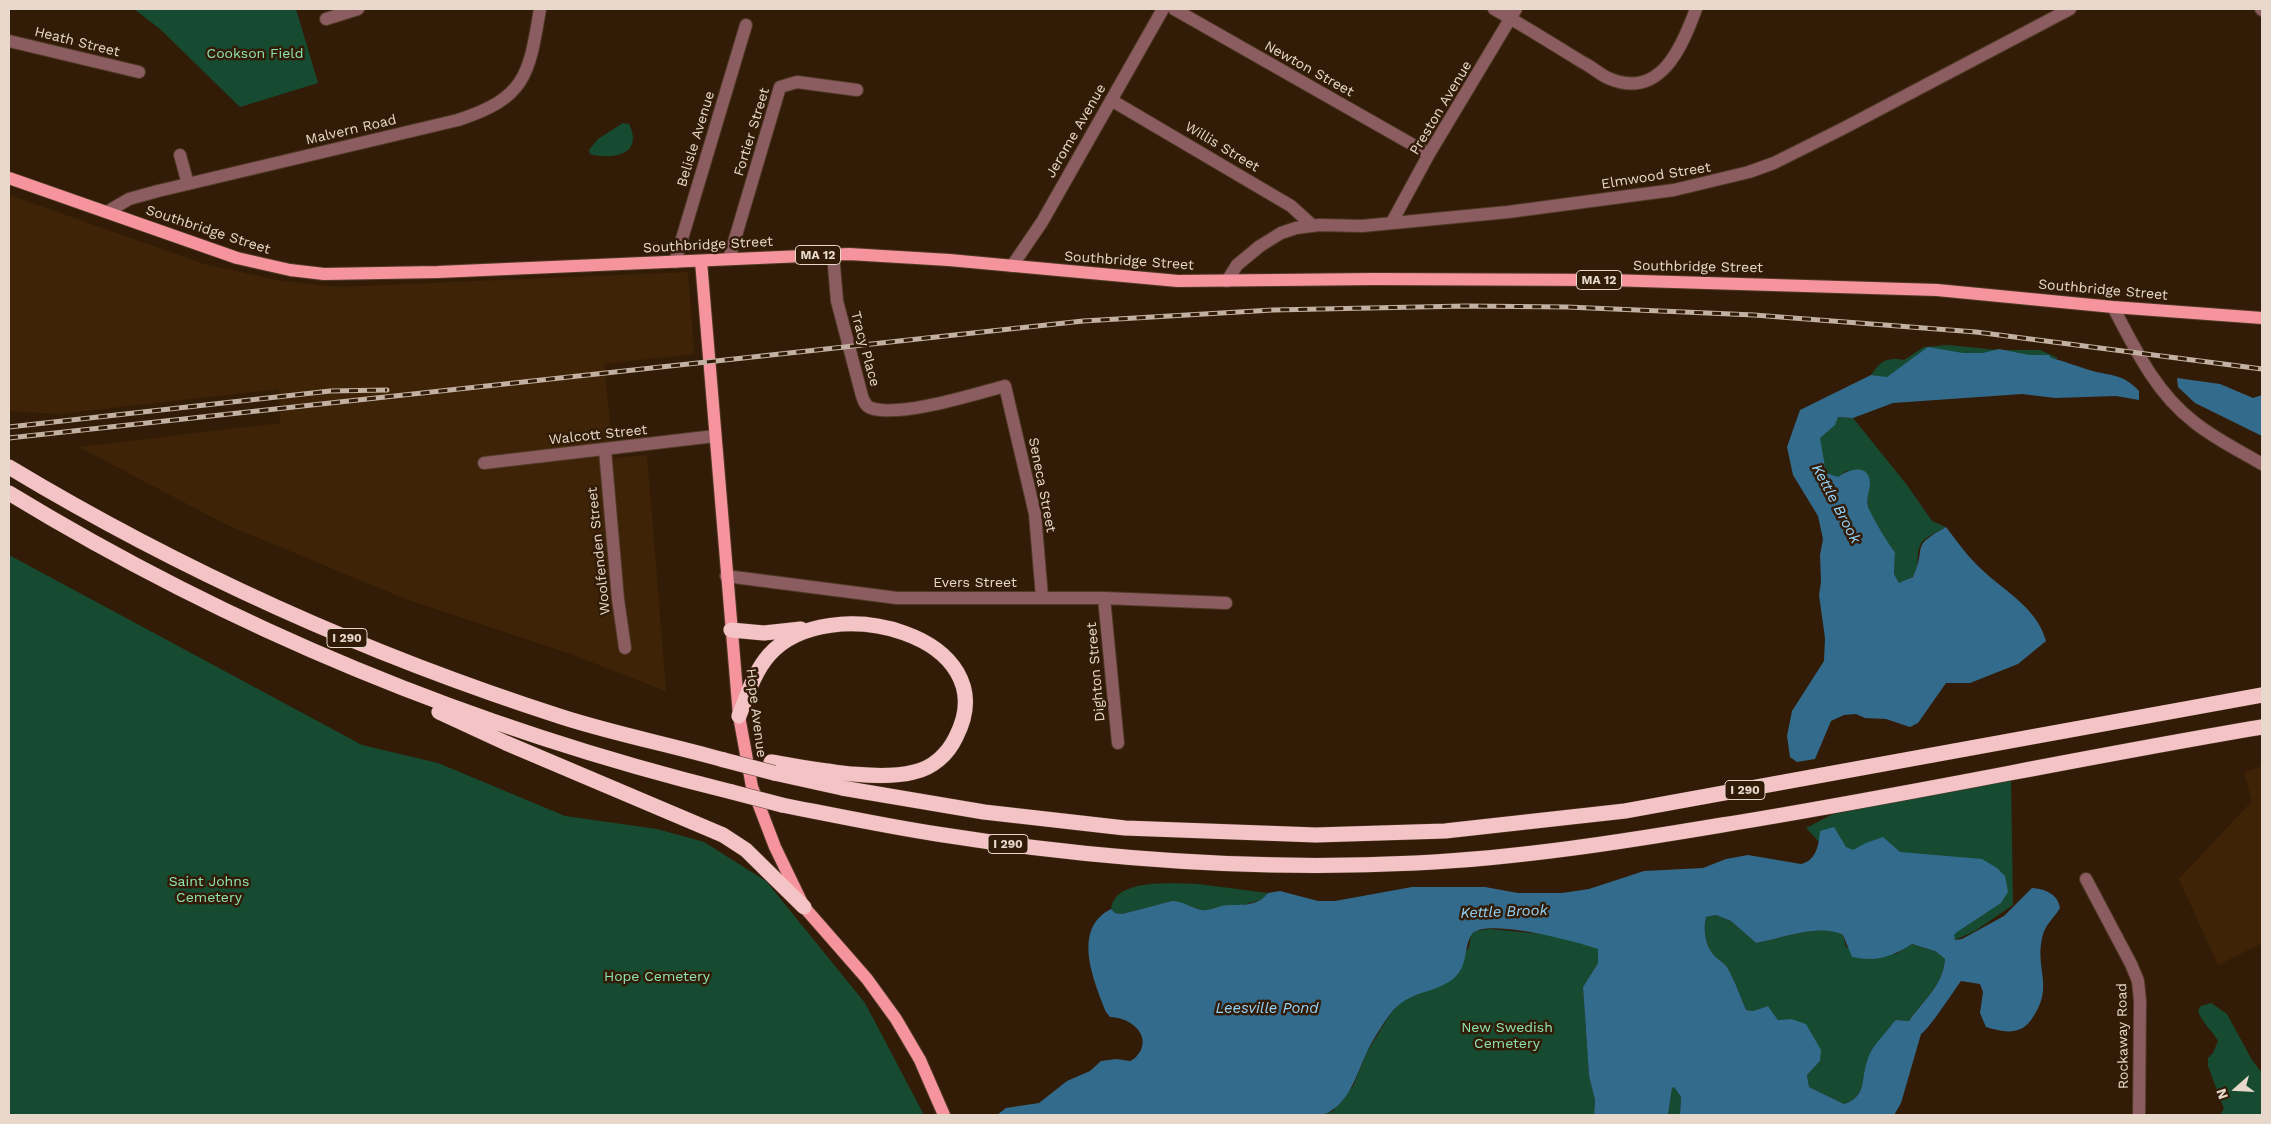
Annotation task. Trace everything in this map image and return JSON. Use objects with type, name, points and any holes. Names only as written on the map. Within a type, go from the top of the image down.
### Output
[{"type":"highway","name":"I 290","points":[[10,467],[146,544],[211,577],[368,647],[565,718],[705,755],[966,809],[1125,828],[1316,835],[1445,831],[1625,812],[2262,696]]},
{"type":"highway","name":"I 290","points":[[9,493],[144,570],[309,650],[397,687],[600,757],[782,805],[936,834],[1109,856],[1190,862],[1301,865],[1416,863],[1518,855],[1654,838],[2262,727]]},
{"type":"highway","points":[[731,630],[764,633],[840,623],[879,625],[910,634],[936,650],[957,673],[962,687],[965,698],[961,727],[948,750],[940,759],[914,772],[872,774],[772,768]]},
{"type":"highway","points":[[739,716],[753,680],[769,655],[792,637],[824,626]]},
{"type":"highway","points":[[309,650],[390,694],[435,710],[506,743],[723,835],[746,850],[804,908]]},
{"type":"main road","name":"Southbridge Street","points":[[9,178],[237,258],[290,270],[324,274],[438,272],[834,254],[897,256],[1178,281],[1492,278],[1780,284],[1937,290],[2113,307],[2262,318]]},
{"type":"main road","name":"Hope Avenue","points":[[702,261],[726,576],[739,716],[752,786],[775,846],[804,908],[867,979],[896,1019],[920,1060],[944,1115]]},
{"type":"street","points":[[326,19],[358,9]]},
{"type":"street","name":"Malvern Road","points":[[107,212],[129,199],[458,120],[493,108],[519,86],[529,67],[540,9]]},
{"type":"street","name":"Jerome Avenue","points":[[1012,266],[1042,222],[1164,9]]},
{"type":"street","name":"Newton Street","points":[[1174,9],[1429,154]]},
{"type":"street","points":[[1494,9],[1513,14],[1608,78],[1633,83],[1648,80],[1665,69],[1676,56],[1696,9]]},
{"type":"street","name":"Elmwood Street","points":[[1227,281],[1237,265],[1260,246],[1281,233],[1296,228],[1362,226],[1508,212],[1674,190],[1749,172],[1774,163],[1844,128],[2070,9]]},
{"type":"street","name":"Preston Avenue","points":[[1392,222],[1429,154],[1513,14]]},
{"type":"street","name":"Belisle Avenue","points":[[676,262],[746,25]]},
{"type":"street","name":"Heath Street","points":[[9,41],[139,72]]},
{"type":"street","name":"Fortier Street","points":[[729,259],[780,87],[797,82],[857,90]]},
{"type":"street","name":"Willis Street","points":[[1111,100],[1292,206],[1314,226]]},
{"type":"street","points":[[180,155],[188,184]]},
{"type":"street","name":"Tracy Place","points":[[834,254],[837,302],[864,403],[869,407],[881,410],[932,404],[999,387]]},
{"type":"street","points":[[2113,307],[2145,366],[2179,409],[2213,435],[2262,464]]},
{"type":"street","name":"Seneca Street","points":[[999,387],[1005,386],[1035,514],[1042,597]]},
{"type":"street","name":"Walcott Street","points":[[484,462],[605,450],[715,436]]},
{"type":"street","name":"Woolfenden Street","points":[[605,450],[618,599],[625,648]]},
{"type":"street","name":"Evers Street","points":[[726,576],[875,596],[1104,598],[1226,603]]},
{"type":"street","name":"Dighton Street","points":[[1104,598],[1118,743]]},
{"type":"street","name":"Rockaway Road","points":[[2086,879],[2138,981],[2140,1001],[2139,1115]]},
{"type":"shaded area","points":[[9,195],[207,265],[282,281],[337,287],[688,272],[694,354],[604,364],[614,458],[647,455],[666,691],[565,652],[403,598],[225,524],[79,447],[280,423],[279,389],[59,414],[9,411]]},
{"type":"shaded area","points":[[2262,766],[2262,943],[2218,965],[2179,879],[2252,801],[2244,772]]},
{"type":"green space","name":"Cookson Field","points":[[134,9],[296,9],[318,83],[240,107],[160,29]]},
{"type":"green space","points":[[623,123],[629,124],[633,134],[629,149],[624,153],[616,155],[599,156],[590,154],[589,150],[598,139]]},
{"type":"green space","points":[[1948,345],[1998,350],[2040,350],[2058,358],[1912,382],[1871,375],[1884,361],[1893,359],[1904,360],[1924,347]]},
{"type":"green space","points":[[1838,417],[1853,418],[1907,485],[1932,521],[1946,527],[1922,542],[1919,548],[1916,571],[1908,580],[1899,583],[1894,574],[1895,552],[1879,529],[1869,509],[1870,481],[1846,471],[1838,477],[1829,480],[1815,453],[1818,424]]},
{"type":"green space","name":"Saint Johns Cemetery","points":[[9,555],[362,745],[438,763],[565,816],[657,829],[704,842],[766,881],[865,1003],[924,1115],[9,1115]]},
{"type":"green space","points":[[2011,778],[2013,905],[1975,931],[1948,943],[1837,861],[1806,828],[1833,814]]},
{"type":"green space","points":[[1161,883],[1198,884],[1268,893],[1264,899],[1235,907],[1222,906],[1205,911],[1172,901],[1122,914],[1115,913],[1111,909],[1115,899],[1123,892],[1134,887]]},
{"type":"green space","points":[[1716,915],[1731,921],[1756,943],[1811,931],[1833,932],[1843,935],[1846,947],[1896,954],[1911,944],[1935,951],[1945,959],[1943,969],[1936,985],[1909,1021],[1896,1020],[1873,1048],[1868,1058],[1860,1091],[1857,1096],[1844,1104],[1809,1087],[1807,1075],[1820,1061],[1791,1019],[1778,1020],[1768,1006],[1753,1011],[1746,1010],[1727,967],[1713,954],[1706,941],[1706,917]]},
{"type":"green space","name":"New Swedish Cemetery","points":[[1490,929],[1552,935],[1598,948],[1598,963],[1583,987],[1589,1076],[1595,1100],[1594,1115],[1323,1115],[1333,1111],[1353,1086],[1367,1052],[1389,1016],[1402,1000],[1444,984],[1469,947],[1471,935],[1476,931]]},
{"type":"green space","points":[[2211,1003],[2227,1014],[2252,1060],[2262,1073],[2262,1115],[2220,1115],[2224,1109],[2208,1066],[2208,1058],[2213,1053],[2218,1041],[2198,1011],[2201,1006]]},
{"type":"green space","points":[[1674,1087],[1681,1097],[1680,1115],[1668,1115],[1672,1088]]},
{"type":"water","name":"Kettle Brook","points":[[1928,347],[1963,353],[1983,353],[1999,349],[2029,355],[2049,355],[2051,358],[2116,376],[2127,381],[2139,391],[2139,400],[2116,396],[2055,398],[2022,394],[1893,403],[1853,418],[1838,417],[1835,425],[1820,438],[1826,473],[1838,477],[1852,470],[1862,470],[1869,476],[1868,506],[1895,552],[1894,574],[1899,583],[1913,577],[1923,544],[1927,539],[1946,527],[1976,564],[2017,599],[2035,618],[2046,641],[2018,664],[1970,683],[1946,683],[1918,723],[1910,727],[1886,719],[1865,718],[1856,714],[1844,715],[1831,721],[1815,759],[1797,762],[1790,757],[1787,736],[1792,711],[1824,661],[1825,638],[1819,595],[1821,582],[1820,555],[1823,539],[1818,516],[1793,475],[1787,447],[1800,410],[1871,375],[1887,377]]},
{"type":"water","points":[[2177,378],[2220,384],[2253,398],[2262,395],[2262,436],[2195,403],[2178,387]]},
{"type":"water","name":"Leesville Pond","points":[[1834,827],[1846,847],[1853,850],[1883,837],[1900,852],[1982,859],[1997,868],[2005,876],[2008,892],[2001,903],[1957,932],[1954,935],[1955,940],[1962,939],[2004,916],[2032,888],[2050,893],[2059,903],[2060,908],[2047,926],[2042,938],[2042,998],[2031,1020],[2016,1031],[1986,1027],[1980,1013],[1983,992],[1980,984],[1961,981],[1935,1018],[1921,1034],[1901,1103],[1894,1115],[1680,1115],[1681,1097],[1674,1087],[1672,1088],[1668,1115],[1594,1115],[1595,1100],[1589,1076],[1583,987],[1598,963],[1598,949],[1533,932],[1495,928],[1481,929],[1472,934],[1467,945],[1464,962],[1453,979],[1437,988],[1406,1000],[1391,1013],[1367,1052],[1345,1097],[1332,1110],[1323,1115],[997,1115],[1006,1108],[1039,1103],[1067,1081],[1090,1071],[1101,1061],[1116,1059],[1130,1061],[1141,1050],[1142,1037],[1135,1026],[1123,1019],[1110,1017],[1106,1012],[1092,971],[1089,942],[1092,929],[1099,918],[1111,909],[1115,913],[1122,914],[1172,901],[1207,910],[1221,906],[1252,903],[1263,898],[1268,893],[1280,891],[1318,901],[1335,901],[1412,887],[1485,887],[1518,893],[1562,893],[1589,889],[1644,871],[1703,868],[1726,859],[1748,855],[1801,864],[1810,860],[1816,852],[1820,831]],"holes":[[[1716,915],[1731,921],[1756,943],[1811,931],[1833,932],[1843,935],[1852,957],[1876,959],[1890,955],[1912,944],[1935,951],[1945,959],[1943,969],[1932,992],[1909,1021],[1896,1020],[1876,1045],[1868,1058],[1860,1091],[1852,1101],[1844,1104],[1809,1087],[1807,1075],[1820,1061],[1821,1050],[1806,1024],[1791,1019],[1778,1020],[1768,1006],[1753,1011],[1746,1010],[1727,967],[1713,954],[1705,936],[1706,917]]]},
{"type":"railway","points":[[9,438],[1083,321],[1273,310],[1466,306],[1567,307],[1754,315],[1976,332],[2262,369]]},
{"type":"railway","points":[[9,427],[330,391],[387,390]]},
{"type":"park label","name":"Hope Cemetery","points":[[657,977]]}]
